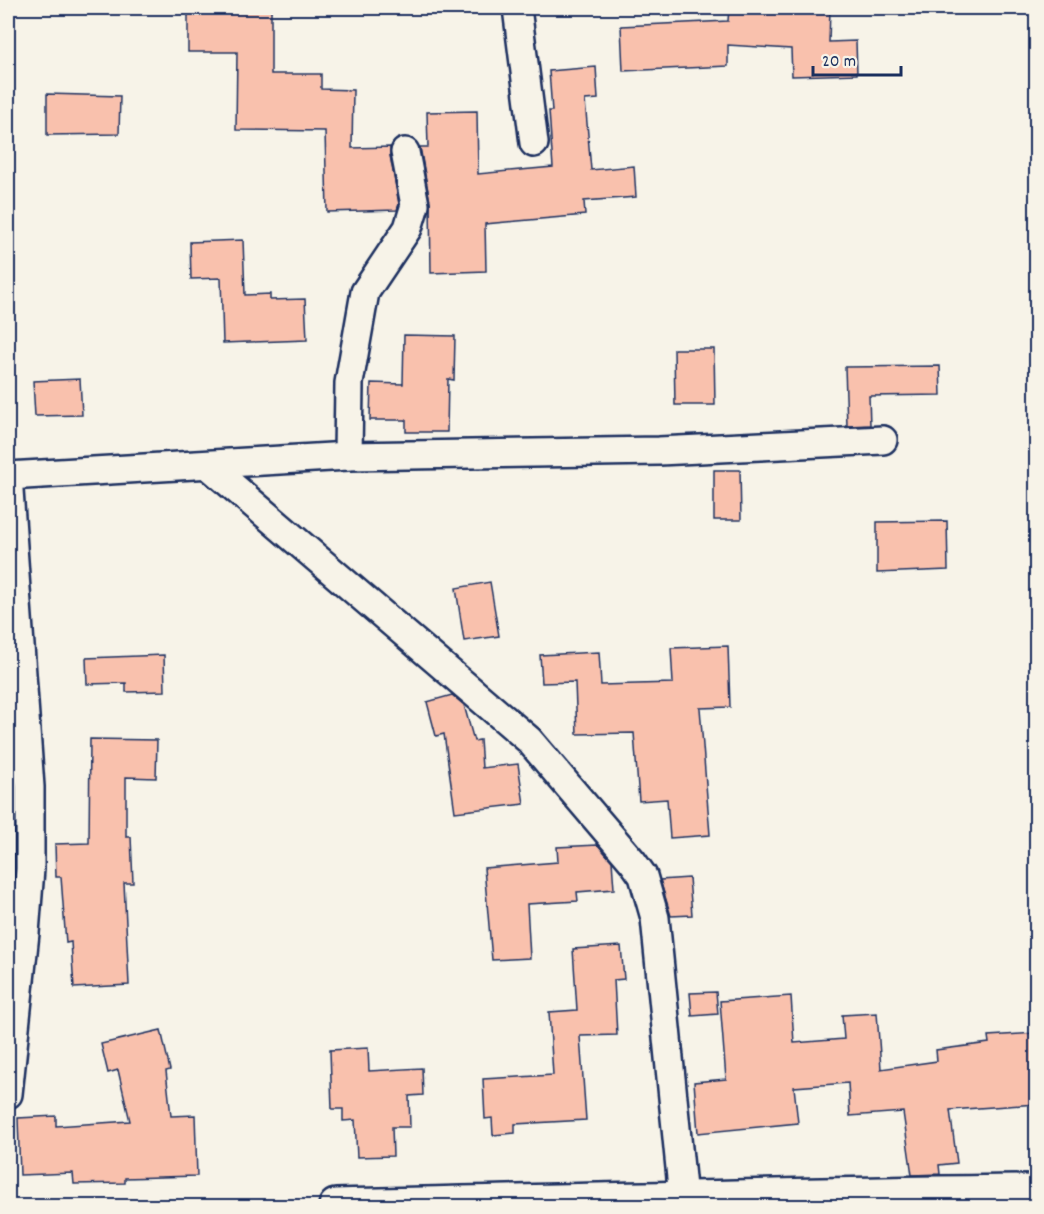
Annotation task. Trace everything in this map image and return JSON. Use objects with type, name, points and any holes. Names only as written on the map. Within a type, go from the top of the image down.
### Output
[{"type":"street","points":[[517,8],[534,143]]},
{"type":"street","points":[[348,456],[349,383],[365,292],[408,228],[415,206],[405,152]]},
{"type":"street","points":[[8,1094],[30,869],[30,787],[8,476],[348,456],[659,451],[883,440]]},
{"type":"street","points":[[208,465],[529,740],[643,876],[655,918],[683,1198]]},
{"type":"street","points":[[336,1206],[683,1198],[830,1201],[1036,1192]]},
{"type":"building","points":[[188,8],[271,8],[271,74],[321,74],[321,89],[353,90],[352,148],[390,147],[399,204],[397,210],[327,212],[325,131],[236,130],[237,52],[188,52]]},
{"type":"building","points":[[729,8],[830,9],[829,42],[856,41],[857,74],[792,76],[791,49],[728,45],[728,66],[623,71],[621,26],[728,21]]},
{"type":"building","points":[[596,67],[598,99],[585,100],[591,170],[634,166],[636,197],[584,201],[585,215],[485,224],[486,271],[431,273],[430,202],[420,147],[428,147],[427,112],[477,111],[478,174],[553,167],[549,71]]},
{"type":"building","points":[[47,94],[120,96],[119,134],[47,135]]},
{"type":"building","points":[[243,240],[245,295],[270,294],[270,300],[305,299],[307,340],[223,343],[221,278],[191,279],[190,242]]},
{"type":"building","points":[[404,335],[455,336],[454,380],[448,379],[447,432],[406,432],[406,420],[370,420],[371,383],[403,384]]},
{"type":"building","points":[[674,349],[714,349],[715,405],[675,405]]},
{"type":"building","points":[[940,366],[941,395],[869,396],[870,425],[847,426],[845,367]]},
{"type":"building","points":[[80,379],[82,415],[35,416],[33,381]]},
{"type":"building","points":[[714,470],[740,470],[741,520],[714,520]]},
{"type":"building","points":[[947,521],[948,570],[877,573],[877,522]]},
{"type":"building","points":[[490,582],[499,636],[464,641],[456,588]]},
{"type":"building","points":[[728,646],[730,707],[700,708],[710,835],[670,838],[667,799],[639,801],[634,733],[577,734],[575,682],[542,683],[540,655],[599,652],[601,685],[673,683],[671,648]]},
{"type":"building","points":[[164,655],[165,691],[126,692],[126,683],[87,684],[86,658]]},
{"type":"building","points":[[452,695],[464,705],[474,741],[480,740],[482,768],[518,764],[524,804],[455,812],[444,734],[436,736],[427,702]]},
{"type":"building","points":[[90,739],[157,740],[156,778],[126,777],[126,837],[131,837],[133,883],[124,883],[129,985],[74,988],[71,942],[66,943],[61,877],[56,877],[55,844],[89,843]]},
{"type":"building","points":[[598,845],[612,861],[614,889],[577,892],[578,901],[527,904],[530,958],[492,960],[484,868],[558,862],[557,847]]},
{"type":"building","points":[[689,878],[692,915],[671,916],[660,880]]},
{"type":"building","points":[[621,946],[624,979],[614,980],[617,1035],[580,1036],[586,1120],[515,1124],[515,1133],[493,1135],[492,1118],[485,1119],[483,1079],[553,1075],[549,1012],[577,1010],[573,949]]},
{"type":"building","points":[[716,992],[718,1014],[692,1016],[690,993]]},
{"type":"building","points":[[791,996],[794,1043],[844,1039],[842,1015],[877,1013],[881,1069],[937,1061],[936,1050],[989,1043],[988,1036],[1036,1033],[1036,1104],[950,1110],[957,1163],[939,1165],[940,1174],[912,1175],[903,1112],[850,1116],[848,1083],[794,1087],[798,1123],[698,1133],[694,1082],[726,1079],[720,1001]]},
{"type":"building","points":[[161,1030],[170,1070],[166,1071],[171,1116],[195,1115],[197,1176],[125,1178],[125,1183],[74,1184],[73,1173],[20,1175],[18,1118],[56,1116],[56,1126],[130,1121],[118,1070],[108,1073],[101,1044]]},
{"type":"building","points":[[368,1048],[369,1071],[422,1068],[423,1095],[409,1096],[410,1127],[392,1127],[393,1156],[357,1157],[355,1120],[343,1121],[343,1109],[332,1109],[330,1050]]}]
